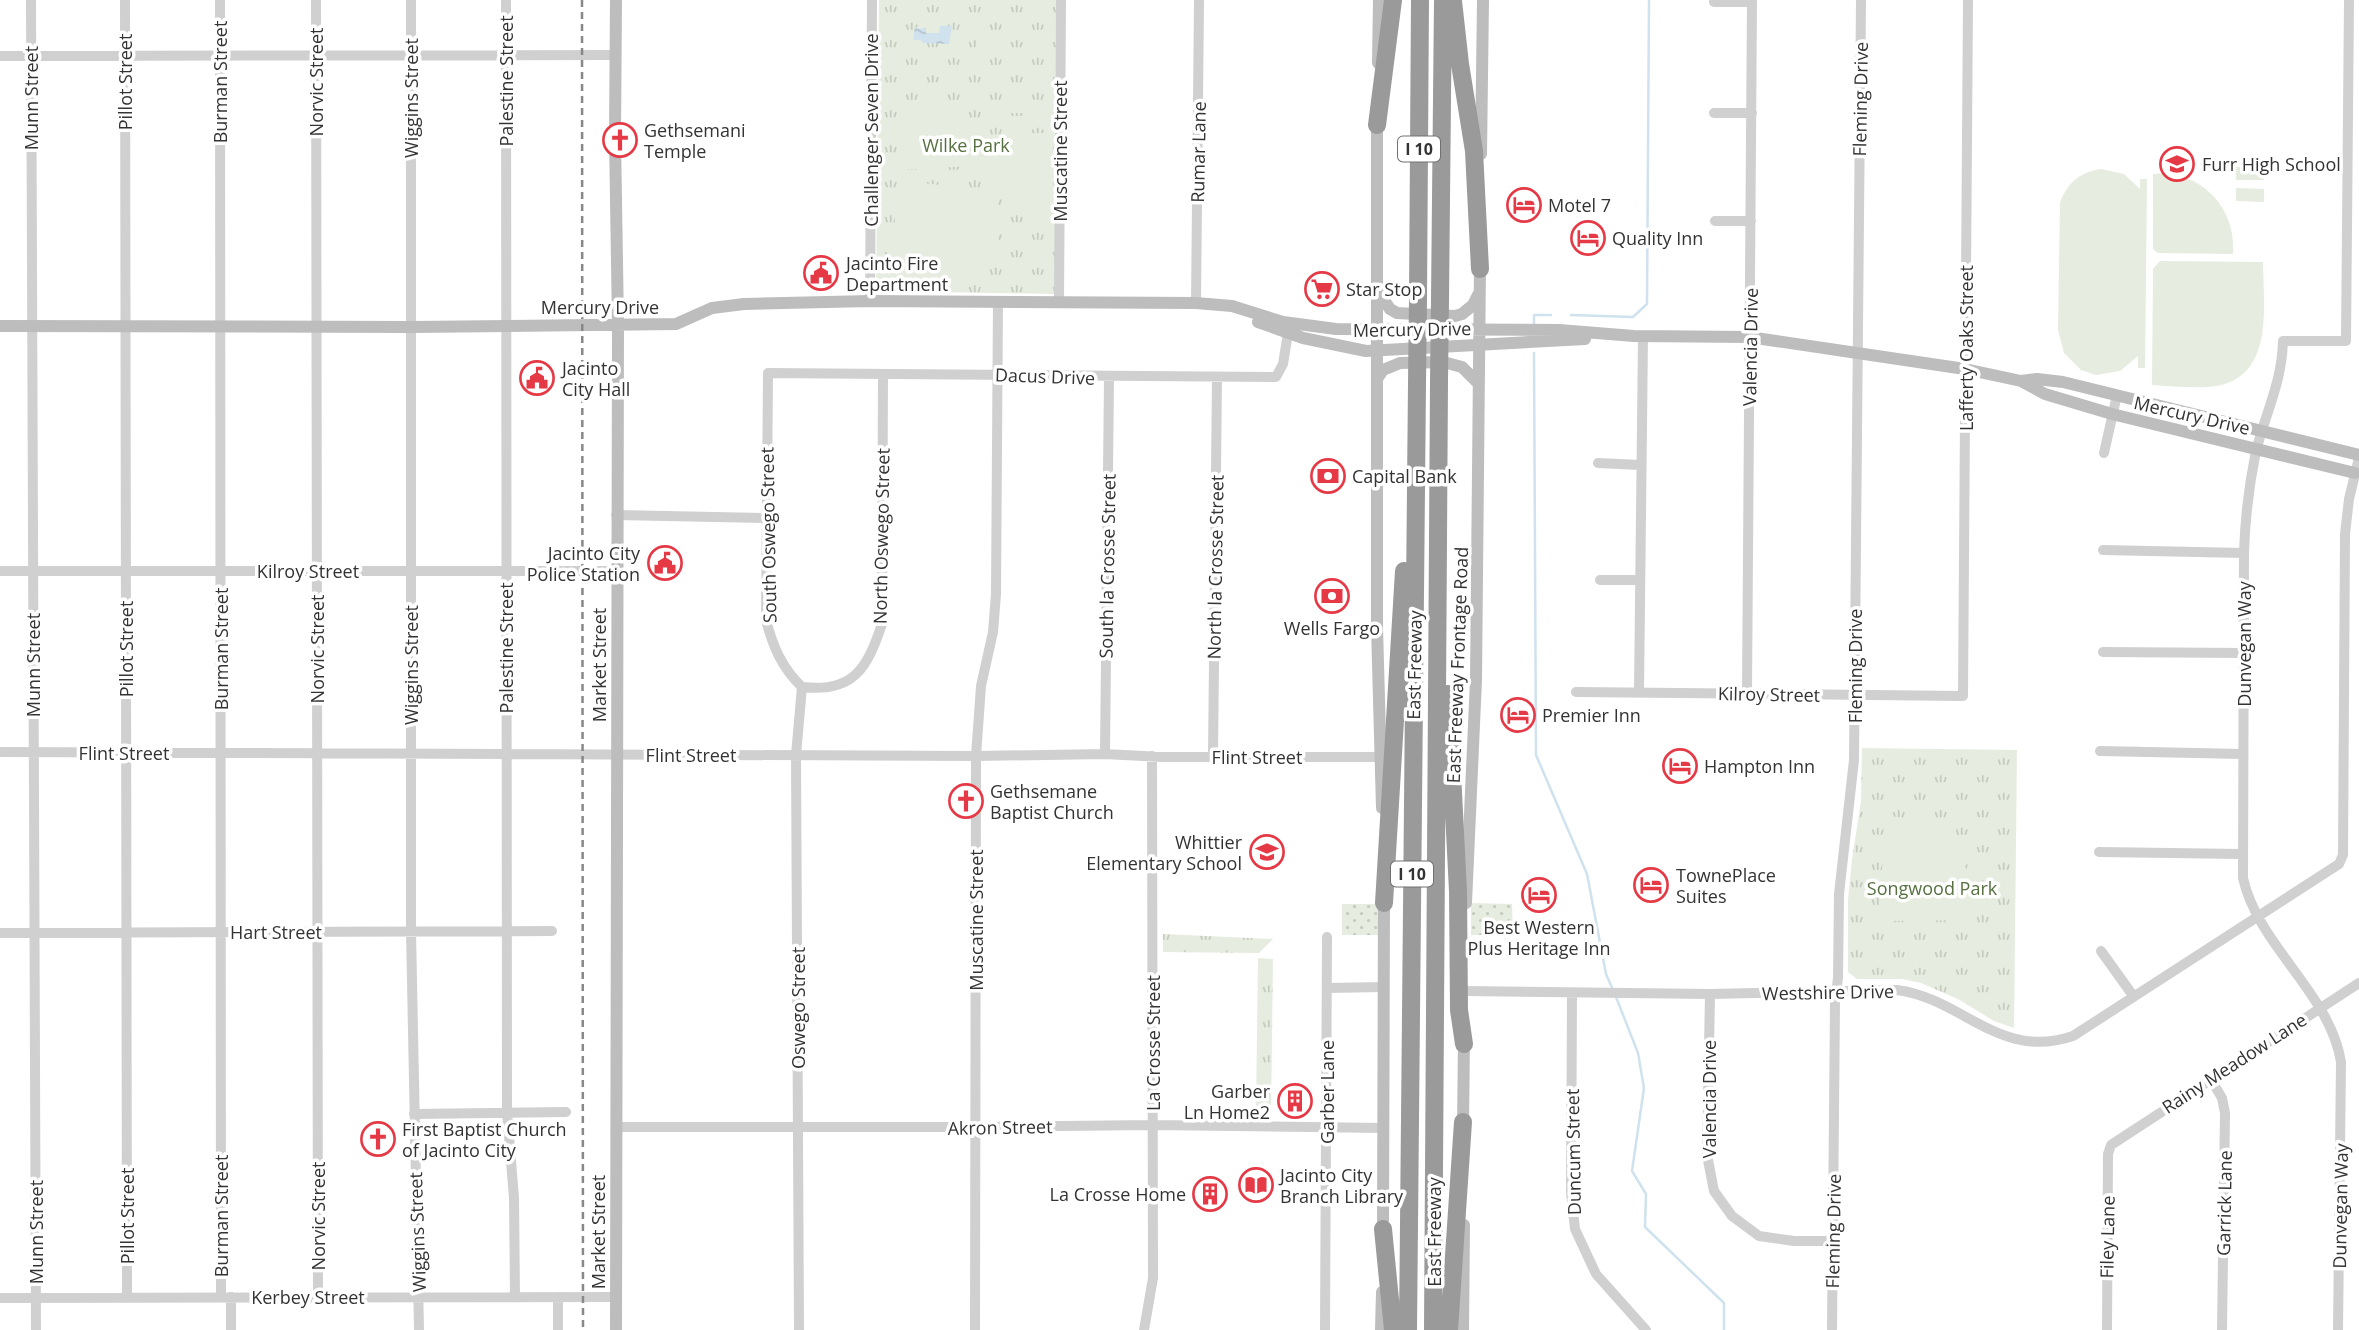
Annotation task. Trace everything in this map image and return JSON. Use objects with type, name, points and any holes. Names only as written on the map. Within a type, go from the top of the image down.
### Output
[{"type":"highway","points":[[1377,125],[1393,0]]},
{"type":"highway","name":"East Freeway","points":[[1408,1330],[1420,0]]},
{"type":"highway","name":"East Freeway","points":[[1433,1330],[1443,0]]},
{"type":"highway","points":[[1453,0],[1474,151],[1480,269]]},
{"type":"highway","points":[[1384,903],[1404,575],[1417,418]]},
{"type":"highway","points":[[1438,513],[1458,891],[1459,1010],[1464,1044]]},
{"type":"highway","points":[[1448,1330],[1464,1122]]},
{"type":"highway","points":[[1383,1229],[1393,1330]]},
{"type":"main road","name":"Market Street","points":[[616,0],[616,1330]]},
{"type":"main road","points":[[1379,0],[1377,627],[1384,903],[1381,1330]]},
{"type":"main road","name":"East Freeway Frontage Road","points":[[1463,1330],[1464,933],[1476,680],[1483,0]]},
{"type":"main road","points":[[1377,290],[1390,309],[1397,313],[1455,316],[1468,311],[1480,292]]},
{"type":"main road","name":"Mercury Drive","points":[[0,326],[411,327],[676,324],[712,308],[744,304],[998,301],[1196,303],[1232,306],[1283,322],[1312,327],[1559,330],[1639,336]]},
{"type":"main road","name":"Mercury Drive","points":[[1196,303],[1288,333],[1355,350],[1639,336],[1749,337],[1965,369],[2021,381],[2045,394],[2112,414],[2357,473]]},
{"type":"main road","points":[[1377,379],[1383,370],[1400,363],[1443,362],[1462,368],[1479,384]]},
{"type":"main road","name":"Mercury Drive","points":[[2021,381],[2036,379],[2063,382],[2359,456]]},
{"type":"street","name":"Munn Street","points":[[31,0],[36,1330]]},
{"type":"street","name":"Pillot Street","points":[[125,0],[127,1297]]},
{"type":"street","name":"Burman Street","points":[[220,0],[221,932],[226,1297],[231,1330]]},
{"type":"street","name":"Norvic Street","points":[[316,0],[318,1297]]},
{"type":"street","name":"Wiggins Street","points":[[411,0],[411,931],[419,1330]]},
{"type":"street","name":"Palestine Street","points":[[506,0],[507,1112],[514,1198],[515,1297]]},
{"type":"street","name":"Challenger Seven Drive","points":[[870,301],[872,0]]},
{"type":"street","name":"Muscatine Street","points":[[1059,302],[1061,0]]},
{"type":"street","name":"Rumar Lane","points":[[1196,303],[1199,0]]},
{"type":"street","name":"Fleming Drive","points":[[1832,1330],[1839,894],[1854,760],[1861,0]]},
{"type":"street","name":"Lafferty Oaks Street","points":[[1963,696],[1968,0]]},
{"type":"street","name":"Dunvegan Way","points":[[2338,1330],[2341,1062],[2335,1036],[2246,892],[2241,854],[2244,552],[2246,502],[2257,448],[2279,381],[2283,341],[2346,341],[2349,0]]},
{"type":"street","points":[[1714,2],[1752,1]]},
{"type":"street","name":"Valencia Drive","points":[[1747,693],[1752,1]]},
{"type":"street","points":[[0,55],[615,55]]},
{"type":"street","points":[[1714,113],[1752,113]]},
{"type":"street","points":[[1715,221],[1751,221]]},
{"type":"street","name":"Muscatine Street","points":[[975,1330],[976,755],[981,686],[993,632],[996,594],[998,301]]},
{"type":"street","name":"Dacus Drive","points":[[768,373],[1276,377],[1283,364],[1288,333]]},
{"type":"street","points":[[1639,336],[1639,692]]},
{"type":"street","name":"South Oswego Street","points":[[768,373],[766,620],[772,645],[788,673],[802,687]]},
{"type":"street","name":"North Oswego Street","points":[[802,687],[822,689],[843,685],[862,670],[882,625],[883,374]]},
{"type":"street","name":"South la Crosse Street","points":[[1105,754],[1110,377]]},
{"type":"street","name":"North la Crosse Street","points":[[1213,756],[1217,378]]},
{"type":"street","points":[[2104,453],[2117,395]]},
{"type":"street","points":[[2357,473],[2359,456]]},
{"type":"street","points":[[1598,463],[1640,465]]},
{"type":"street","name":"Westshire Drive","points":[[1464,991],[1710,994],[1897,990],[1917,993],[1954,1009],[1978,1026],[2013,1038],[2048,1042],[2073,1036],[2339,864],[2343,855],[2345,534],[2357,473]]},
{"type":"street","points":[[617,515],[766,518]]},
{"type":"street","points":[[2103,550],[2244,552]]},
{"type":"street","name":"Kilroy Street","points":[[0,572],[617,571]]},
{"type":"street","points":[[1600,580],[1639,580]]},
{"type":"street","points":[[2103,652],[2244,653]]},
{"type":"street","name":"Oswego Street","points":[[799,1330],[796,755],[802,687]]},
{"type":"street","name":"Kilroy Street","points":[[1576,692],[1963,696]]},
{"type":"street","points":[[2100,751],[2243,754]]},
{"type":"street","name":"Flint Street","points":[[0,752],[1381,757]]},
{"type":"street","name":"La Crosse Street","points":[[1144,1330],[1153,1279],[1152,756]]},
{"type":"street","points":[[2099,852],[2241,854]]},
{"type":"street","name":"Hart Street","points":[[0,933],[552,931]]},
{"type":"street","name":"Garber Lane","points":[[1325,1330],[1328,937]]},
{"type":"street","points":[[2101,951],[2134,997]]},
{"type":"street","name":"Rainy Meadow Lane","points":[[2111,1145],[2359,983]]},
{"type":"street","points":[[1327,988],[1384,987]]},
{"type":"street","name":"Duncum Street","points":[[1572,993],[1571,1193],[1576,1228],[1596,1274],[1646,1330]]},
{"type":"street","name":"Valencia Drive","points":[[1710,994],[1707,1155],[1714,1191],[1732,1216],[1759,1236],[1794,1241],[1833,1241]]},
{"type":"street","name":"Garrick Lane","points":[[2210,1078],[2222,1098],[2225,1113],[2222,1330]]},
{"type":"street","points":[[414,1114],[566,1112]]},
{"type":"street","name":"Akron Street","points":[[616,1126],[1153,1125],[1384,1128]]},
{"type":"street","name":"Filey Lane","points":[[2107,1330],[2108,1154],[2111,1145]]},
{"type":"street","points":[[558,1297],[558,1330]]},
{"type":"street","name":"Kerbey Street","points":[[0,1298],[615,1297]]},
{"type":"green space","name":"Wilke Park","points":[[879,0],[1056,0],[1055,294],[876,291]]},
{"type":"green space","points":[[985,31],[996,39],[984,59],[973,51]]},
{"type":"green space","points":[[903,100],[932,104],[952,117],[965,137],[968,166],[902,170],[897,166]]},
{"type":"green space","points":[[999,100],[1027,100],[1027,113],[999,113]]},
{"type":"green space","points":[[999,116],[1027,116],[1028,129],[999,129]]},
{"type":"green space","points":[[1044,133],[1047,136],[1044,208],[1016,201],[993,186],[977,164],[971,135]]},
{"type":"green space","points":[[2236,167],[2264,167],[2264,180],[2236,180]]},
{"type":"green space","points":[[2101,169],[2124,174],[2140,189],[2140,179],[2147,179],[2145,368],[2138,368],[2138,356],[2120,371],[2096,375],[2081,370],[2064,353],[2058,330],[2060,203],[2075,180]]},
{"type":"green space","points":[[2167,173],[2195,182],[2217,200],[2230,224],[2233,254],[2158,253],[2153,249],[2153,174]]},
{"type":"green space","points":[[901,181],[989,190],[997,197],[997,245],[987,261],[970,278],[960,284],[887,285],[888,246],[895,237],[896,186]]},
{"type":"green space","points":[[2236,188],[2264,189],[2264,202],[2236,201]]},
{"type":"green space","points":[[2160,261],[2263,262],[2262,336],[2249,368],[2236,379],[2209,387],[2152,385],[2153,269]]},
{"type":"green space","name":"Songwood Park","points":[[1862,748],[2017,750],[2014,1028],[1994,1021],[1958,999],[1921,983],[1902,979],[1857,979],[1848,972],[1848,900],[1861,801]]},
{"type":"green space","points":[[1886,815],[1925,826],[1953,848],[1970,879],[1976,920],[1890,921],[1879,910]]},
{"type":"green space","points":[[1471,903],[1512,904],[1513,935],[1471,935]]},
{"type":"green space","points":[[1342,904],[1379,904],[1379,935],[1342,935]]},
{"type":"green space","points":[[1163,934],[1273,939],[1259,953],[1163,952]]},
{"type":"green space","points":[[1258,958],[1273,959],[1271,1113],[1256,1111]]},
{"type":"water","points":[[940,26],[952,26],[949,44],[913,40],[915,27],[926,27],[926,33],[939,33]]},
{"type":"waterway","points":[[1571,315],[1633,317],[1647,304],[1649,0]]},
{"type":"waterway","points":[[1534,326],[1534,315],[1551,315]]},
{"type":"waterway","points":[[1534,353],[1536,755],[1587,874],[1606,974],[1613,990]]},
{"type":"waterway","points":[[1616,997],[1638,1053],[1644,1088],[1632,1171],[1646,1194],[1645,1227],[1724,1303],[1724,1330]]},
{"type":"railway","points":[[582,0],[583,1330]]},
{"type":"place","name":"Gethsemani Temple","points":[[620,140]]},
{"type":"place","name":"Furr High School","points":[[2177,164]]},
{"type":"place","name":"Motel 7","points":[[1524,205]]},
{"type":"place","name":"Quality Inn","points":[[1588,238]]},
{"type":"place","name":"Jacinto Fire Department","points":[[821,273]]},
{"type":"place","name":"Star Stop","points":[[1322,289]]},
{"type":"place","name":"Jacinto City Hall","points":[[537,378]]},
{"type":"place","name":"Capital Bank","points":[[1328,476]]},
{"type":"place","name":"Jacinto City Police Station","points":[[665,563]]},
{"type":"place","name":"Wells Fargo","points":[[1332,596]]},
{"type":"place","name":"Premier Inn","points":[[1518,715]]},
{"type":"place","name":"Hampton Inn","points":[[1680,766]]},
{"type":"place","name":"Gethsemane Baptist Church","points":[[966,801]]},
{"type":"place","name":"Whittier Elementary School","points":[[1267,852]]},
{"type":"place","name":"TownePlace Suites","points":[[1651,885]]},
{"type":"place","name":"Best Western Plus Heritage Inn","points":[[1539,895]]},
{"type":"place","name":"Garber Ln Home2","points":[[1295,1101]]},
{"type":"place","name":"First Baptist Church of Jacinto City","points":[[378,1139]]},
{"type":"place","name":"Jacinto City Branch Library","points":[[1256,1185]]},
{"type":"place","name":"La Crosse Home","points":[[1210,1194]]}]
